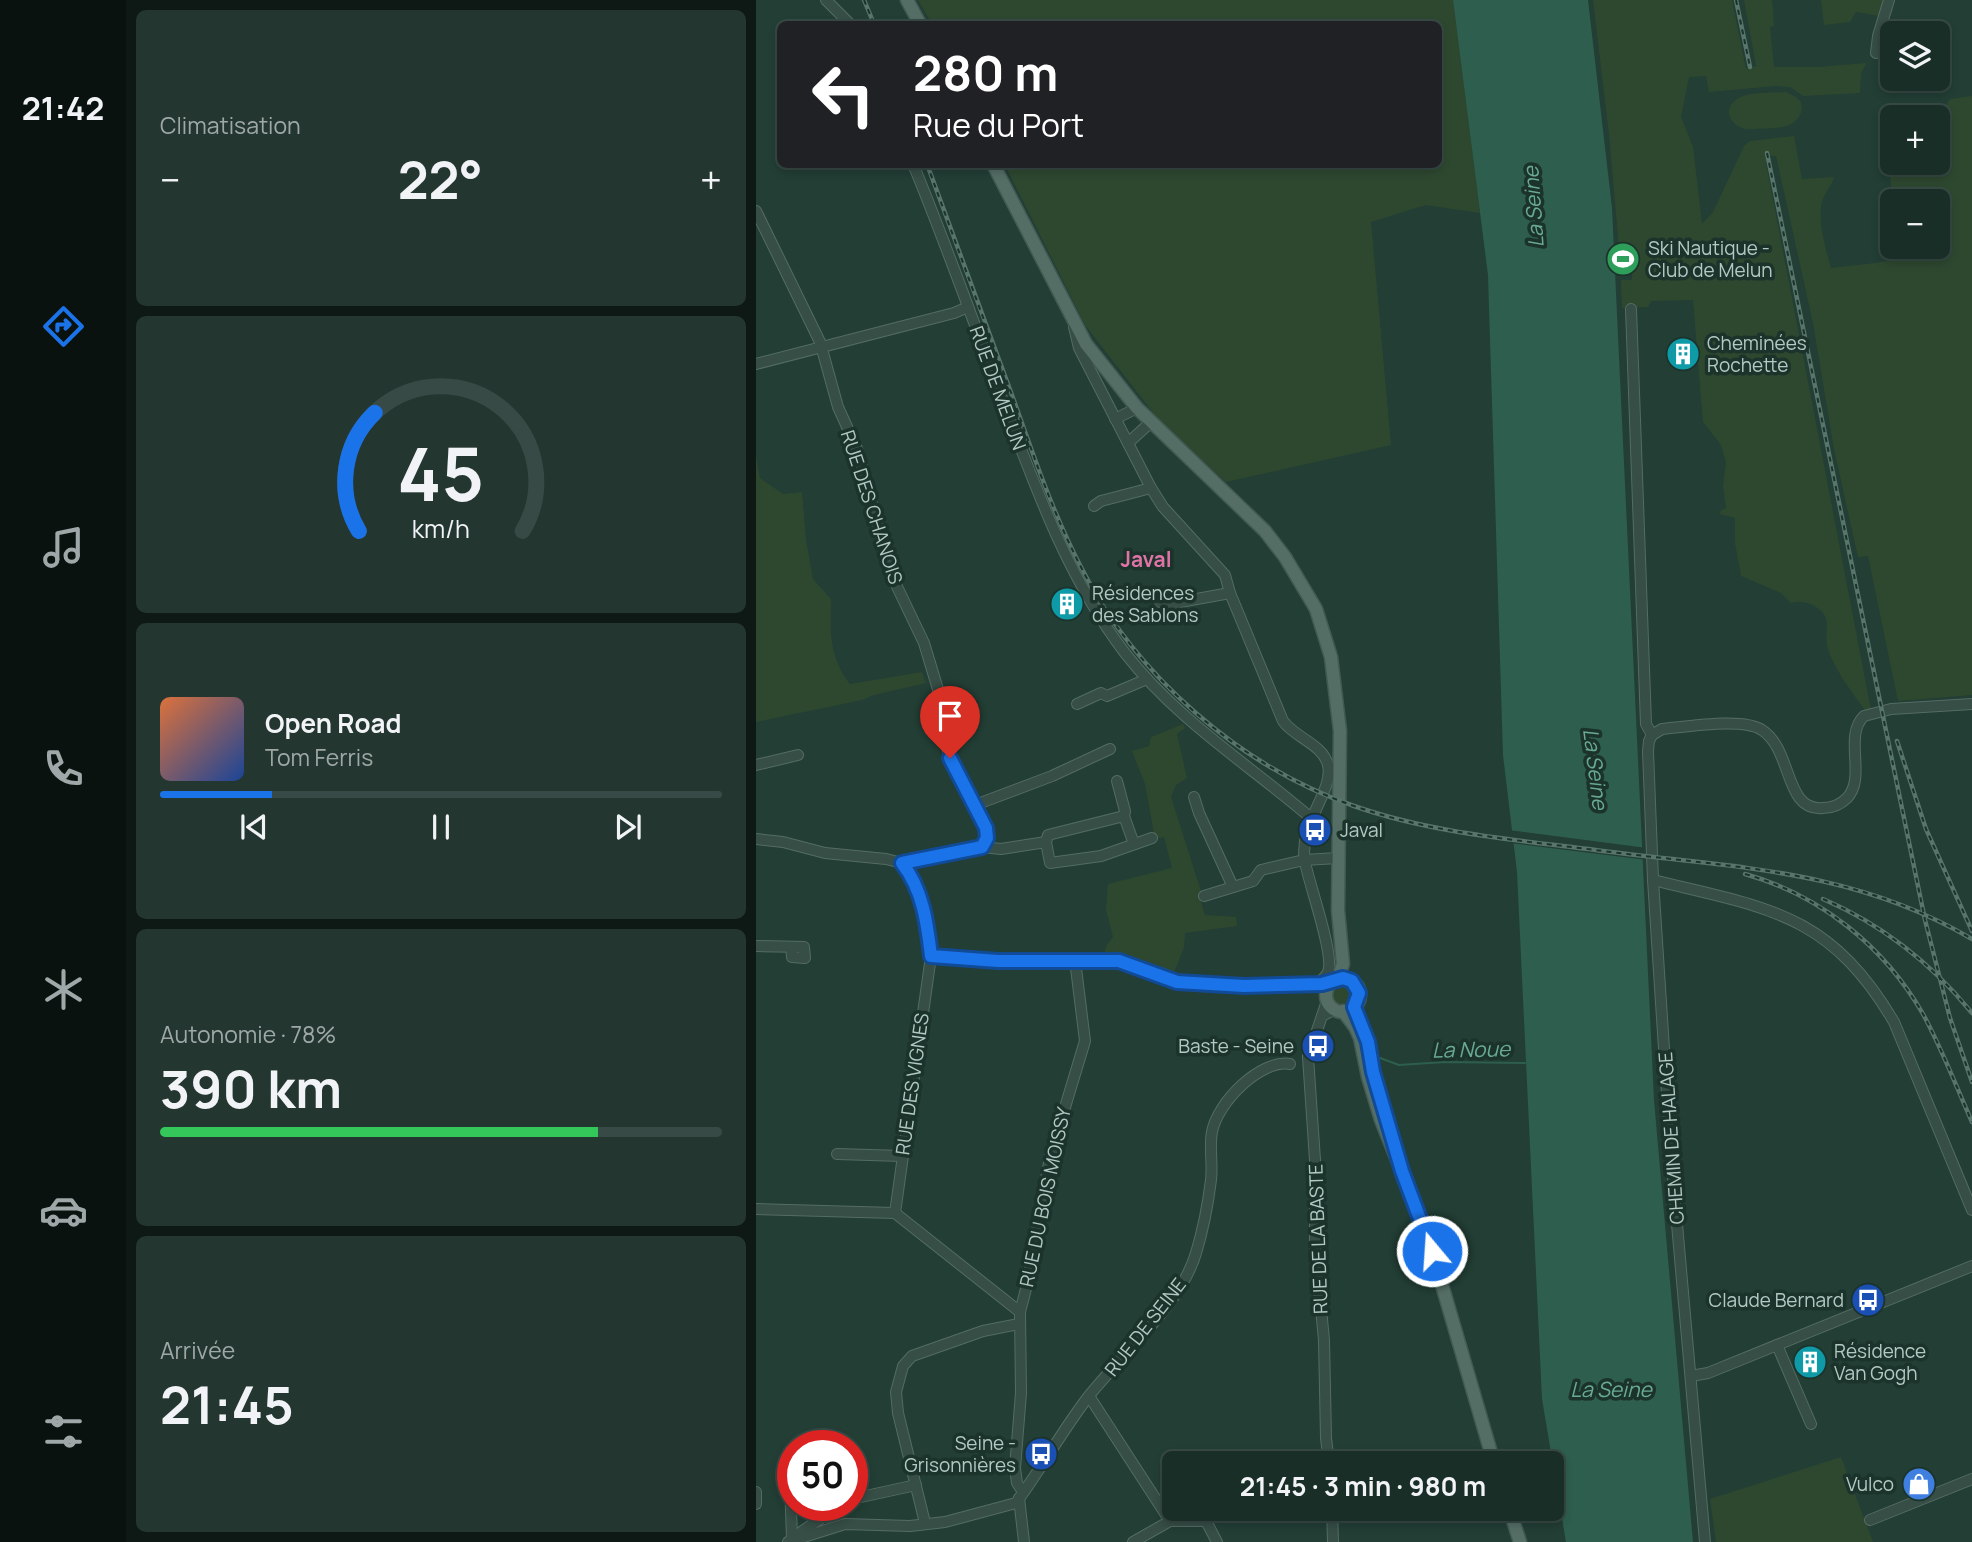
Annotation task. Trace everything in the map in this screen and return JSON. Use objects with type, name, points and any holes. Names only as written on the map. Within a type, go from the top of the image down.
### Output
[{"type":"main road","points":[[907,0],[918,21]]},
{"type":"main road","points":[[995,168],[1072,319],[1094,355],[1137,408],[1265,531],[1316,609],[1331,657],[1340,731],[1338,892],[1343,964],[1331,998]]},
{"type":"main road","points":[[1331,998],[1359,993],[1352,981],[1346,922],[1338,892]]},
{"type":"main road","points":[[1336,979],[1352,981]]},
{"type":"main road","points":[[1331,998],[1368,1042],[1373,1072],[1402,1171],[1428,1237],[1490,1451]]},
{"type":"main road","points":[[1513,1521],[1520,1542]]},
{"type":"street","points":[[826,0],[847,21]]},
{"type":"street","points":[[1876,54],[1878,36],[1889,0]]},
{"type":"street","name":"RUE DE MELUN","points":[[916,168],[1050,524],[1092,607],[1147,679],[1198,729],[1311,818]]},
{"type":"street","name":"RUE DES CHANOIS","points":[[756,211],[821,346],[838,407],[858,451],[890,572],[924,643],[940,696],[944,739],[950,758],[986,828],[987,838],[982,847]]},
{"type":"street","points":[[756,364],[954,313],[968,307]]},
{"type":"street","name":"CHEMIN DE HALAGE","points":[[1631,309],[1646,724],[1652,735],[1648,751],[1653,880],[1672,1166],[1705,1542]]},
{"type":"street","points":[[1072,319],[1079,348],[1151,488],[1163,507],[1225,575],[1236,610],[1283,721],[1290,730],[1316,747],[1328,763],[1327,781],[1311,818],[1304,844],[1329,955],[1331,998],[1308,1057]]},
{"type":"street","points":[[1115,419],[1137,408]]},
{"type":"street","points":[[1128,443],[1151,422]]},
{"type":"street","points":[[1094,506],[1101,501],[1151,488]]},
{"type":"street","points":[[1160,602],[1169,604],[1230,593]]},
{"type":"street","points":[[1077,704],[1101,693],[1107,696],[1147,679]]},
{"type":"street","points":[[1652,735],[1662,729],[1730,724],[1761,729],[1779,748],[1800,801],[1811,808],[1825,808],[1839,804],[1851,793],[1856,728],[1864,716],[1891,709],[1972,704]]},
{"type":"street","points":[[975,805],[1028,786],[1110,749]]},
{"type":"street","points":[[756,765],[799,755]]},
{"type":"street","points":[[1117,781],[1124,816],[1134,844]]},
{"type":"street","points":[[1194,797],[1233,887]]},
{"type":"street","points":[[1124,816],[1048,835],[1046,842],[1050,863],[1101,856],[1152,838]]},
{"type":"street","points":[[756,839],[783,842],[825,853],[902,863],[982,847],[1001,849],[1046,842]]},
{"type":"street","points":[[1204,896],[1253,881],[1261,870],[1309,860],[1338,858]]},
{"type":"street","name":"RUE DES VIGNES","points":[[895,1213],[931,956],[919,891],[902,863]]},
{"type":"street","points":[[1653,880],[1754,905],[1783,915],[1825,938],[1854,965],[1880,997],[1894,1021],[1972,1210]]},
{"type":"street","points":[[756,946],[791,947]]},
{"type":"street","points":[[931,956],[998,961],[1119,961],[1177,982],[1244,986],[1331,998]]},
{"type":"street","name":"RUE DU BOIS MOISSY","points":[[1024,1542],[1021,1495],[1015,1462],[1021,1393],[1020,1312],[1050,1157],[1085,1041],[1075,960]]},
{"type":"street","name":"RUE DE SEINE","points":[[1021,1495],[1089,1396],[1164,1308],[1189,1270],[1196,1254],[1211,1178],[1213,1129],[1224,1109],[1253,1074],[1264,1070],[1268,1065],[1282,1062],[1290,1064],[1308,1057]]},
{"type":"street","name":"RUE DE LA BASTE","points":[[1308,1057],[1315,1160],[1315,1246],[1324,1340],[1328,1451]]},
{"type":"street","points":[[837,1154],[902,1156]]},
{"type":"street","points":[[756,1209],[895,1213],[1020,1312]]},
{"type":"street","points":[[1691,1376],[1708,1373],[1972,1266]]},
{"type":"street","points":[[925,1523],[898,1413],[896,1392],[903,1366],[912,1356],[983,1331],[1019,1324]]},
{"type":"street","points":[[1777,1345],[1811,1424]]},
{"type":"street","points":[[1089,1396],[1162,1509]]},
{"type":"street","points":[[1871,1520],[1972,1479]]},
{"type":"street","points":[[868,1496],[916,1485]]},
{"type":"street","points":[[756,1492],[756,1504]]},
{"type":"street","points":[[790,1540],[845,1524],[910,1526],[945,1522],[1016,1503],[1021,1495]]},
{"type":"street","points":[[790,1521],[790,1540]]},
{"type":"street","points":[[790,1540],[817,1521]]},
{"type":"street","points":[[1133,1542],[1170,1521]]},
{"type":"street","points":[[1206,1521],[1217,1542]]},
{"type":"street","points":[[1332,1521],[1333,1542]]},
{"type":"shaded area","points":[[918,0],[1453,0],[1480,213],[1426,205],[1371,222],[1391,445],[1226,482],[1162,424],[1085,325],[1006,168],[1442,168],[1442,21],[930,21]]},
{"type":"shaded area","points":[[1593,0],[1732,0],[1746,69],[1756,66],[1744,0],[1772,0],[1774,26],[1770,27],[1774,67],[1867,63],[1861,73],[1860,93],[1803,96],[1790,87],[1776,86],[1709,92],[1706,76],[1689,77],[1681,117],[1693,147],[1702,224],[1713,212],[1744,146],[1750,141],[1794,136],[1802,179],[1834,177],[1821,209],[1823,235],[1831,268],[1896,259],[1950,259],[1950,189],[1891,189],[1890,175],[1950,175],[1950,105],[1946,105],[1950,99],[1972,96],[1972,695],[1898,701],[1868,556],[1858,557],[1834,449],[1813,323],[1776,156],[1766,156],[1766,163],[1871,710],[1866,711],[1831,656],[1827,645],[1827,624],[1822,612],[1805,602],[1791,603],[1781,593],[1741,576],[1735,543],[1735,518],[1720,514],[1721,510],[1726,508],[1723,486],[1726,462],[1721,445],[1703,422],[1693,300],[1651,301],[1648,307],[1622,308],[1621,280],[1632,280],[1632,248],[1619,247]]},
{"type":"shaded area","points":[[1821,0],[1884,0],[1879,16],[1856,12],[1850,22],[1824,25]]},
{"type":"shaded area","points":[[1786,92],[1797,98],[1802,105],[1797,120],[1790,125],[1746,129],[1739,127],[1730,117],[1731,106],[1743,96]]},
{"type":"shaded area","points":[[756,455],[760,478],[783,494],[802,492],[813,579],[831,599],[834,654],[850,684],[922,672],[926,683],[862,700],[756,722]]},
{"type":"shaded area","points":[[1183,724],[1185,728],[1177,734],[1187,778],[1176,785],[1171,797],[1201,891],[1200,899],[1205,915],[1236,917],[1237,926],[1185,933],[1184,947],[1174,973],[1144,962],[1104,955],[1106,946],[1113,937],[1106,910],[1108,884],[1172,868],[1164,837],[1155,839],[1145,784],[1132,751],[1149,746],[1151,737]]},
{"type":"shaded area","points":[[1343,983],[1352,986],[1355,995],[1352,1004],[1343,1007],[1334,1004],[1331,995],[1334,986]]},
{"type":"shaded area","points":[[1841,1457],[1873,1542],[1716,1542],[1710,1499]]},
{"type":"water","name":"La Seine","points":[[1453,0],[1588,0],[1612,208],[1654,1100],[1693,1542],[1566,1542],[1562,1521],[1564,1451],[1551,1451],[1542,1399],[1517,872],[1503,755],[1488,275]]},
{"type":"pier","points":[[1508,830],[1647,848],[1647,860],[1510,843]]},
{"type":"waterway","name":"La Noue","points":[[1380,1058],[1399,1065],[1445,1062],[1525,1063]]},
{"type":"railway","points":[[864,0],[873,21]]},
{"type":"railway","points":[[1736,0],[1750,67]]},
{"type":"railway","points":[[1767,153],[1925,920],[1950,1018],[1972,1082]]},
{"type":"railway","points":[[928,168],[1044,484],[1082,569],[1131,646],[1162,681],[1196,713],[1233,742],[1271,768],[1312,789],[1384,816],[1477,835],[1792,875],[1883,898],[1972,939]]},
{"type":"railway","points":[[1897,741],[1926,829],[1972,931]]},
{"type":"railway","points":[[1745,874],[1773,883],[1824,910],[1848,926],[1889,966],[1923,1014],[1972,1122]]},
{"type":"railway","points":[[1823,899],[1865,920],[1904,947],[1940,978],[1972,1013]]},
{"type":"place","name":"Ski Nautique - Club de Melun","points":[[1623,259]]},
{"type":"place","name":"Cheminées Rochette","points":[[1683,354]]},
{"type":"place","name":"Résidences des Sablons","points":[[1067,604]]},
{"type":"place","name":"Javal","points":[[1315,830]]},
{"type":"place","name":"Baste - Seine","points":[[1318,1046]]},
{"type":"place","name":"Claude Bernard","points":[[1868,1300]]},
{"type":"place","name":"Résidence Van Gogh","points":[[1810,1362]]},
{"type":"place","name":"Seine - Grisonnières","points":[[1041,1454]]},
{"type":"place","name":"Vulco","points":[[1919,1484]]},
{"type":"district","name":"Javal","points":[[1146,560]]},
{"type":"route","points":[[950,758],[986,828],[987,838],[982,847],[970,851],[902,863],[919,891],[931,956],[998,961],[1119,961],[1177,982],[1244,986],[1322,984],[1338,978],[1352,981],[1359,993],[1354,1007],[1368,1042],[1385,1115],[1402,1171],[1432,1251]]}]
